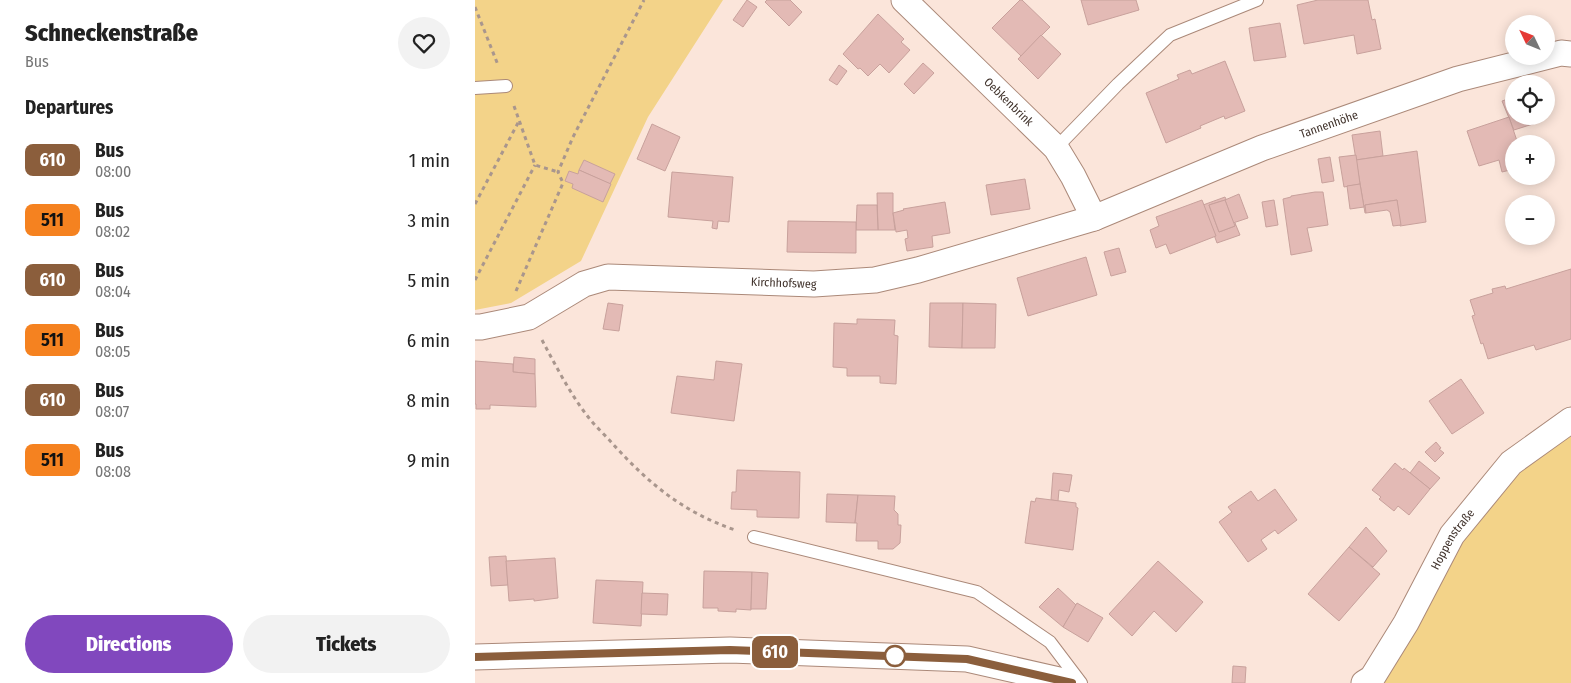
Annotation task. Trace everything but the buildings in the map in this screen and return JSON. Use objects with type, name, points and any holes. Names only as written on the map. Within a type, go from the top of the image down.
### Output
[{"type":"street","name":"Oebkenbrink","points":[[904,0],[1057,148],[1094,218]]},
{"type":"street","name":"Tannenhöhe","points":[[1094,218],[1262,148],[1458,78],[1561,53],[1571,54]]},
{"type":"street","name":"Kirchhofsweg","points":[[475,327],[521,319],[584,284],[608,277],[814,284],[875,280],[918,270],[1094,218]]},
{"type":"street","name":"Hoppenstraße","points":[[1364,683],[1371,678],[1406,623],[1452,535],[1511,463],[1571,420]]},
{"type":"street","points":[[475,657],[730,650],[967,659],[1073,683]]},
{"type":"lane","points":[[1057,148],[1117,84],[1170,36],[1257,0]]},
{"type":"lane","points":[[475,88],[507,86]]},
{"type":"lane","points":[[754,537],[977,592],[1049,642],[1081,683]]},
{"type":"path","points":[[644,0],[573,137],[558,172],[563,183],[511,303],[589,418],[635,468],[670,498],[712,522],[754,537]]},
{"type":"path","points":[[475,204],[519,120]]},
{"type":"path","points":[[475,280],[535,165]]},
{"type":"shaded area","points":[[475,0],[723,0],[648,117],[581,261],[511,303],[475,310]]},
{"type":"shaded area","points":[[1571,428],[1571,683],[1376,683],[1459,538],[1519,467]]},
{"type":"bus line","name":"610","points":[[475,657],[730,650],[967,659],[1072,683]]}]
